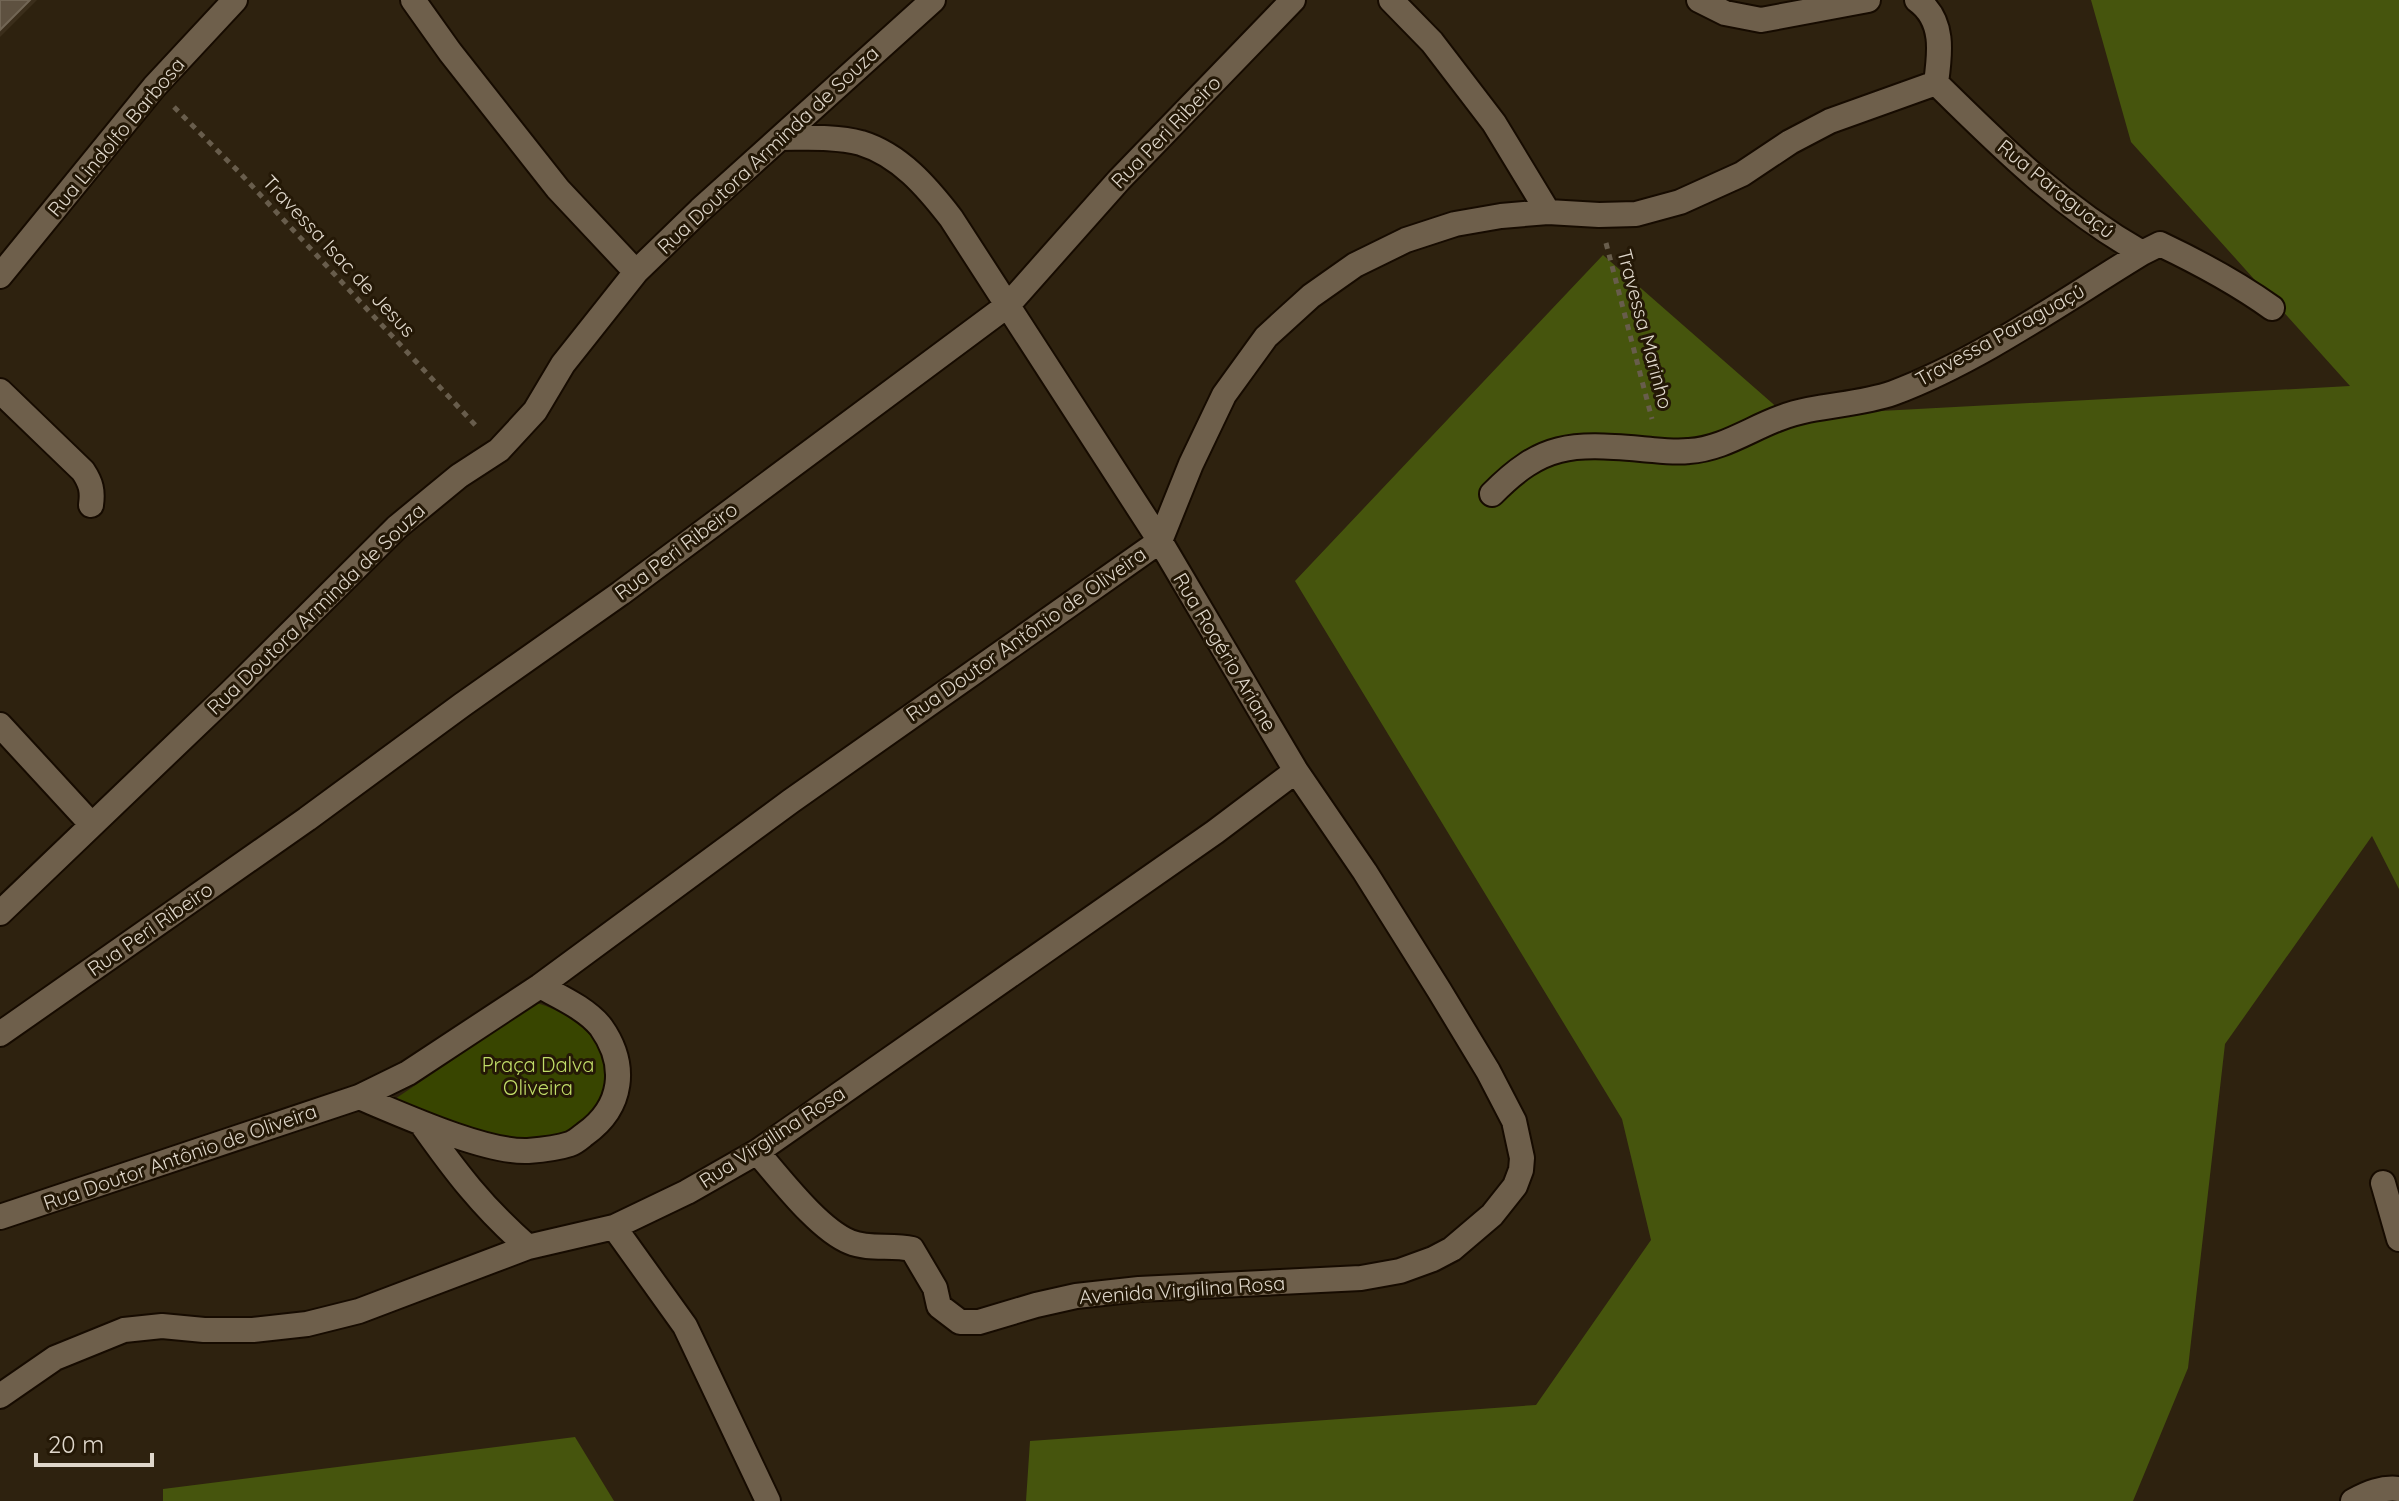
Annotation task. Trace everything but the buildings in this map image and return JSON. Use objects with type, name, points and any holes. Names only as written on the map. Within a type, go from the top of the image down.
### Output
[{"type":"street","name":"Rua Lindolfo Barbosa","points":[[0,276],[154,87],[235,0]]},
{"type":"street","points":[[413,0],[558,189],[636,272]]},
{"type":"street","name":"Rua Doutora Arminda de Souza","points":[[0,913],[397,527],[459,476],[499,450],[535,411],[563,364],[636,272],[933,0]]},
{"type":"street","name":"Rua Peri Ribeiro","points":[[0,1034],[307,819],[621,593],[1008,305],[1119,180],[1293,0]]},
{"type":"street","points":[[1391,0],[1432,42],[1494,123],[1548,212]]},
{"type":"street","points":[[1699,0],[1725,13],[1761,20],[1868,0]]},
{"type":"street","points":[[1917,0],[1925,6],[1935,23],[1941,46],[1936,83]]},
{"type":"street","name":"Rua Doutor Antônio de Oliveira","points":[[0,1217],[359,1097],[408,1073],[540,986],[791,801],[1160,541],[1191,464],[1224,395],[1266,337],[1311,296],[1355,265],[1406,240],[1455,224],[1548,212],[1636,214],[1680,202],[1742,174],[1790,142],[1830,121],[1936,83]]},
{"type":"street","name":"Rua Paraguaçú","points":[[1936,83],[2036,178],[2098,228],[2142,253],[2160,244],[2222,275],[2272,308]]},
{"type":"street","name":"Rua Rogério Ariane","points":[[780,138],[862,143],[897,160],[926,186],[951,218],[1160,541],[1296,771],[1365,872],[1488,1071],[1514,1121],[1522,1158],[1515,1186]]},
{"type":"street","name":"Travessa Paraguaçú","points":[[1492,494],[1515,470],[1534,458],[1558,449],[1611,446],[1690,451],[1721,444],[1781,417],[1815,408],[1868,402],[1896,392],[2034,321],[2142,253]]},
{"type":"street","points":[[0,391],[83,471],[90,482],[93,495],[91,505]]},
{"type":"street","points":[[0,725],[92,825]]},
{"type":"street","name":"Rua Virgilina Rosa","points":[[0,1396],[55,1358],[124,1330],[162,1326],[253,1330],[307,1324],[359,1311],[528,1247],[614,1227],[687,1192],[757,1152],[1215,832],[1296,771]]},
{"type":"street","points":[[359,1097],[421,1123],[485,1144],[526,1151],[571,1144],[603,1121],[619,1084],[616,1058],[600,1026],[576,1006],[540,986]]},
{"type":"street","points":[[421,1123],[493,1217],[528,1247]]},
{"type":"street","name":"Avenida Virgilina Rosa","points":[[757,1152],[804,1206],[837,1234],[864,1246],[896,1245],[912,1249],[935,1288],[939,1306],[960,1322],[979,1322],[1076,1296],[1139,1289],[1310,1282],[1400,1271],[1452,1249],[1492,1215],[1515,1186]]},
{"type":"street","points":[[2383,1183],[2399,1239]]},
{"type":"street","points":[[614,1227],[685,1326],[768,1501]]},
{"type":"street","points":[[2353,1501],[2368,1493],[2399,1489]]},
{"type":"path","name":"Travessa Isac de Jesus","points":[[154,87],[238,171],[499,450]]},
{"type":"path","name":"Travessa Marinho","points":[[1599,215],[1660,450]]},
{"type":"green space","points":[[2091,0],[2399,0],[2399,889],[2372,836],[2225,1044],[2188,1368],[2133,1501],[1026,1501],[1030,1441],[1536,1405],[1651,1240],[1622,1119],[1295,581],[1603,255],[1787,416],[2350,386],[2131,142]]},
{"type":"green space","name":"Praça Dalva Oliveira","points":[[537,1003],[575,1022],[603,1052],[609,1069],[609,1087],[601,1104],[584,1121],[547,1138],[516,1140],[480,1133],[392,1101]]},
{"type":"green space","points":[[575,1437],[614,1501],[163,1501],[163,1489]]}]
